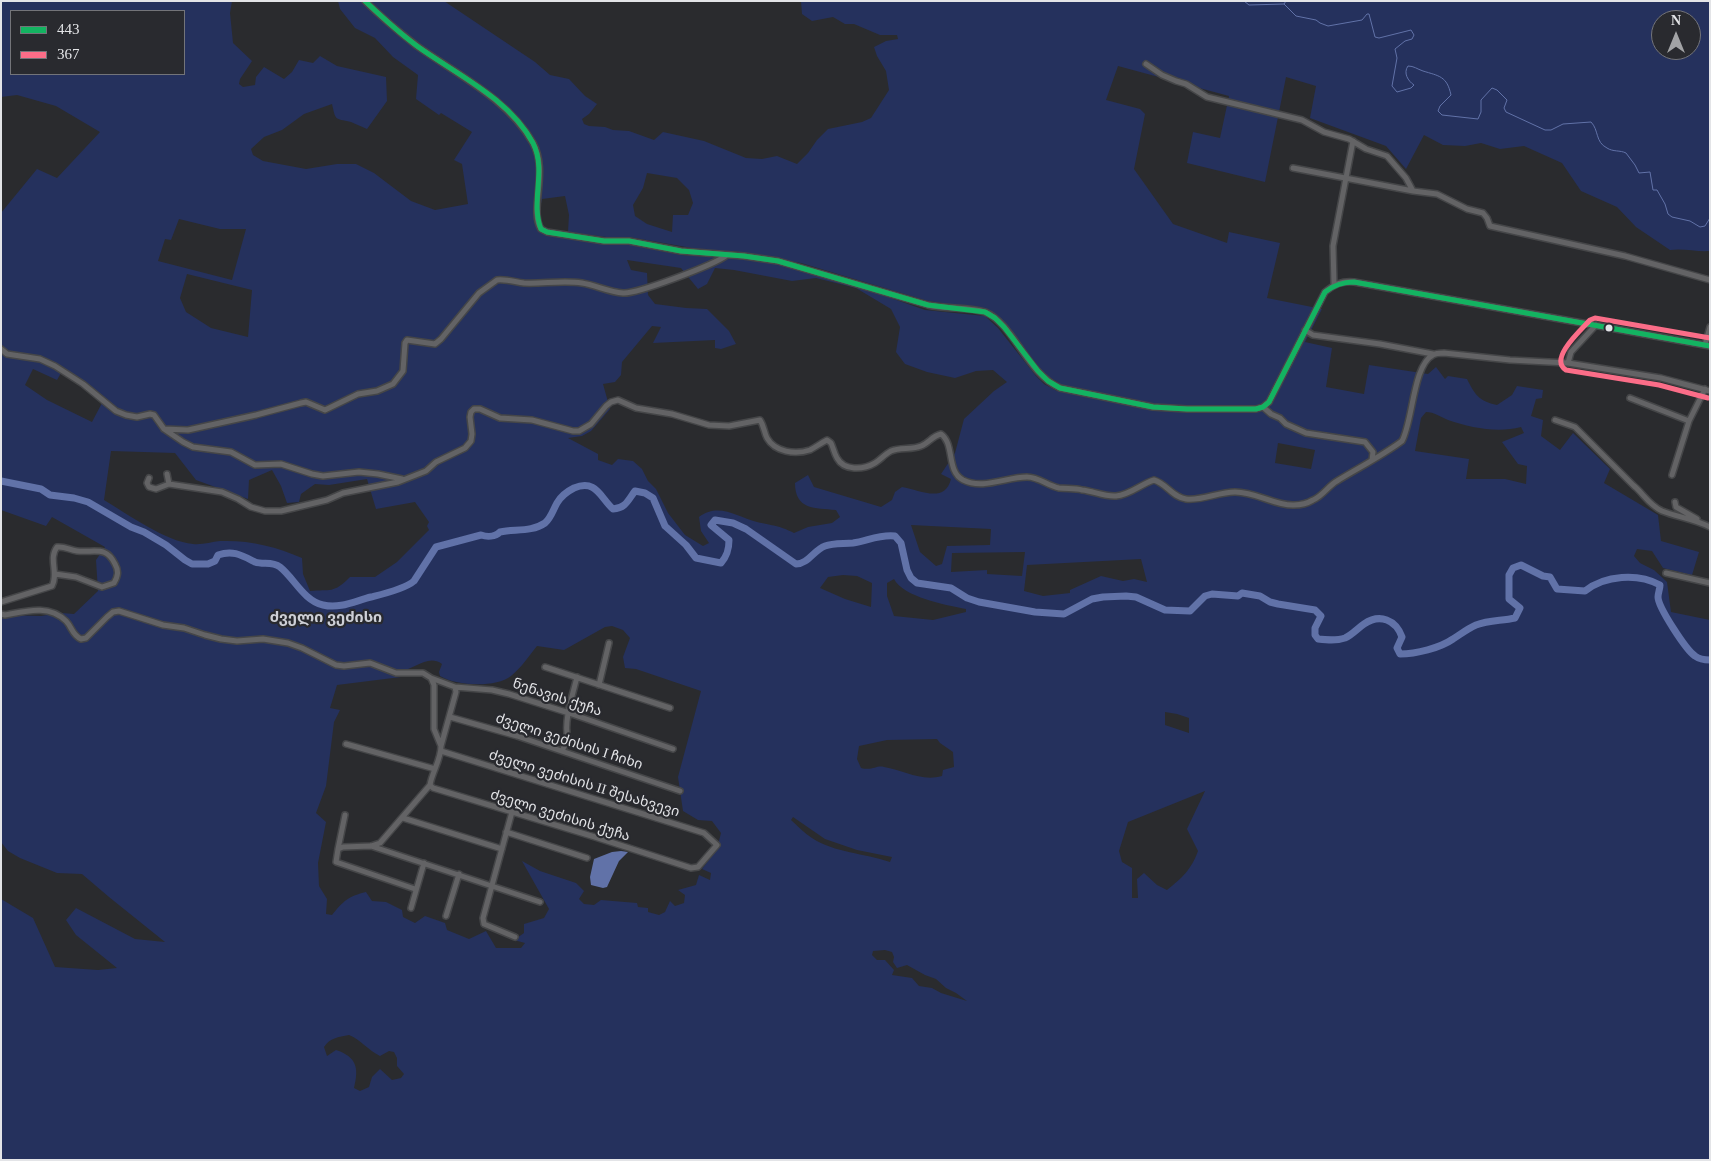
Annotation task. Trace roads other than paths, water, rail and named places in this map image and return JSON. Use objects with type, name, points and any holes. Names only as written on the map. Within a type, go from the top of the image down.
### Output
[{"type":"street","points":[[365,1],[381,17],[416,45],[487,93],[502,105],[520,125],[533,144],[541,169],[537,219],[541,229],[547,232],[604,240],[629,241],[681,251],[744,256],[778,262],[928,305],[986,312],[1004,327],[1041,376],[1050,384],[1060,388],[1153,407],[1217,409],[1256,409],[1263,407],[1269,402],[1325,292],[1334,284],[1344,281],[1707,345],[1710,327]]},
{"type":"street","points":[[1146,64],[1162,75],[1186,84],[1207,97],[1302,120],[1324,132],[1353,141],[1366,149],[1388,156],[1414,190]]},
{"type":"street","points":[[1334,284],[1332,254],[1353,141]]},
{"type":"street","points":[[1293,168],[1437,194],[1467,209],[1483,214],[1490,226],[1625,256],[1710,280]]},
{"type":"street","points":[[164,429],[188,430],[301,403],[313,404],[325,410],[358,394],[377,391],[393,384],[403,371],[405,343],[407,340],[435,344],[478,293],[497,280],[524,282],[562,281],[582,283],[623,293],[633,292],[688,273],[720,260],[727,255]]},
{"type":"street","points":[[1568,363],[1572,352],[1596,325]]},
{"type":"street","points":[[1305,330],[1313,335],[1380,344],[1433,354],[1444,353],[1510,360],[1568,363],[1661,378],[1707,390],[1690,421],[1672,475]]},
{"type":"street","points":[[1,349],[7,354],[29,356],[48,362],[83,384],[116,411],[132,416],[150,414],[154,416],[164,429],[193,447],[231,452],[255,465],[281,464],[323,476],[359,472],[403,479]]},
{"type":"street","points":[[149,478],[147,483],[156,489],[169,484],[222,492],[251,507],[265,511],[281,511],[417,476],[436,462],[466,448],[471,440],[470,417],[474,409],[480,409],[500,418],[532,420],[565,430],[579,431],[591,424],[611,402],[618,400],[636,408],[672,414],[709,425],[729,426],[760,420],[766,437],[781,450],[798,452],[808,450],[827,440],[831,443],[842,465],[849,467],[860,468],[868,466],[898,448],[920,447],[936,435],[941,434],[945,437],[949,446],[954,470],[961,479],[970,483],[984,484],[1027,477],[1038,479],[1058,488],[1115,496],[1130,492],[1154,480],[1164,485],[1174,495],[1186,499],[1229,492],[1244,492],[1283,504],[1294,505],[1313,500],[1322,495],[1334,483],[1402,441],[1407,432],[1419,376],[1423,365],[1433,354]]},
{"type":"street","points":[[1630,398],[1690,421]]},
{"type":"street","points":[[1263,407],[1286,424],[1306,433],[1365,442],[1373,452],[1372,460]]},
{"type":"street","points":[[1555,420],[1576,427],[1644,498],[1661,510],[1699,522],[1710,528]]},
{"type":"street","points":[[167,474],[169,484]]},
{"type":"street","points":[[1619,477],[1628,480],[1635,487]]},
{"type":"street","points":[[1675,502],[1676,507],[1696,518],[1699,522]]},
{"type":"street","points":[[1,602],[52,586],[55,580],[54,551],[58,547],[64,546],[75,551],[105,552],[112,556],[117,568],[118,577],[114,583],[102,587],[76,577],[55,574]]},
{"type":"street","points":[[1666,573],[1710,583]]},
{"type":"street","points":[[1,614],[6,615],[31,610],[55,613],[68,623],[75,636],[81,639],[86,638],[113,612],[119,611],[163,625],[184,628],[222,639],[237,641],[263,639],[288,643],[336,665],[370,663],[396,673],[423,673],[431,678],[435,695],[433,711],[434,729],[441,749]]},
{"type":"street","points":[[599,685],[609,643]]},
{"type":"street","points":[[545,667],[670,708]]},
{"type":"street","points":[[562,751],[568,739],[566,734],[569,712],[577,677]]},
{"type":"street","name":"ნენავის ქუჩა","points":[[431,678],[455,687],[492,690],[569,712],[673,749]]},
{"type":"street","points":[[338,849],[343,847],[371,846],[380,843],[430,785],[450,717],[456,692],[455,687]]},
{"type":"street","name":"ძველი ვეძისის I ჩიხი","points":[[450,717],[517,736],[680,790]]},
{"type":"street","points":[[346,744],[436,769]]},
{"type":"street","name":"ძველი ვეძისის II შესახვევი","points":[[441,749],[704,833],[716,845]]},
{"type":"street","name":"ძველი ვეძისის ქუჩა","points":[[430,785],[439,791],[595,837],[691,868],[698,866],[716,845]]},
{"type":"street","points":[[512,812],[483,918],[484,924],[515,937]]},
{"type":"street","points":[[346,815],[336,862],[415,889]]},
{"type":"street","points":[[403,818],[502,849]]},
{"type":"street","points":[[506,832],[587,858]]},
{"type":"street","points":[[371,846],[540,902]]},
{"type":"street","points":[[411,908],[424,863]]},
{"type":"street","points":[[446,916],[458,874]]},
{"type":"waterway","points":[[1210,1],[1217,1]]},
{"type":"waterway","points":[[1244,1],[1249,5],[1284,4]]},
{"type":"waterway","points":[[1286,1],[1284,4],[1296,16],[1316,20],[1328,26],[1362,20],[1369,14],[1375,37],[1379,38],[1411,30],[1414,35],[1412,39],[1405,41],[1395,49],[1397,58],[1392,86],[1397,92],[1411,88],[1414,85],[1407,77],[1406,71],[1408,66],[1445,80],[1451,95],[1440,106],[1438,111],[1442,115],[1478,119],[1481,112],[1481,100],[1492,88],[1497,90],[1507,100],[1504,108],[1506,112],[1545,130],[1551,130],[1563,124],[1591,122],[1603,145],[1609,149],[1626,153],[1639,173],[1650,172],[1653,190],[1657,190],[1668,214],[1672,217],[1690,221],[1700,227],[1705,226],[1710,218]]},
{"type":"waterway","points":[[1,481],[41,489],[50,495],[88,502],[166,545],[192,564],[208,564],[215,561],[218,555],[228,553],[237,554],[258,563],[277,565],[310,599],[316,603],[329,606],[347,604],[394,591],[410,584],[414,581],[436,547],[481,535],[491,536],[500,532],[540,526],[549,519],[564,494],[574,488],[588,486],[597,491],[613,509],[624,505],[635,491],[645,493],[653,498],[665,526],[686,545],[696,558],[721,563],[726,555],[729,540],[711,525],[715,520],[733,523],[746,529],[796,564],[804,562],[821,548],[828,545],[895,536],[901,543],[907,570],[911,578],[917,583],[951,588],[967,598],[979,602],[1035,612],[1064,614],[1092,599],[1126,596],[1136,597],[1165,610],[1190,611],[1205,596],[1212,594],[1238,596],[1242,593],[1260,596],[1278,604],[1315,610],[1321,616],[1315,628],[1315,635],[1318,639],[1342,639],[1370,621],[1376,619],[1387,620],[1396,626],[1402,637],[1397,648],[1400,654],[1435,648],[1481,623],[1515,618],[1520,608],[1509,599],[1509,575],[1513,568],[1521,565],[1543,576],[1550,577],[1557,589],[1585,591],[1612,579],[1632,577],[1660,585],[1659,602],[1679,637],[1695,656],[1710,660]]},
{"type":"district","name":"ძველი ვეძისი","points":[[326,618]]}]
